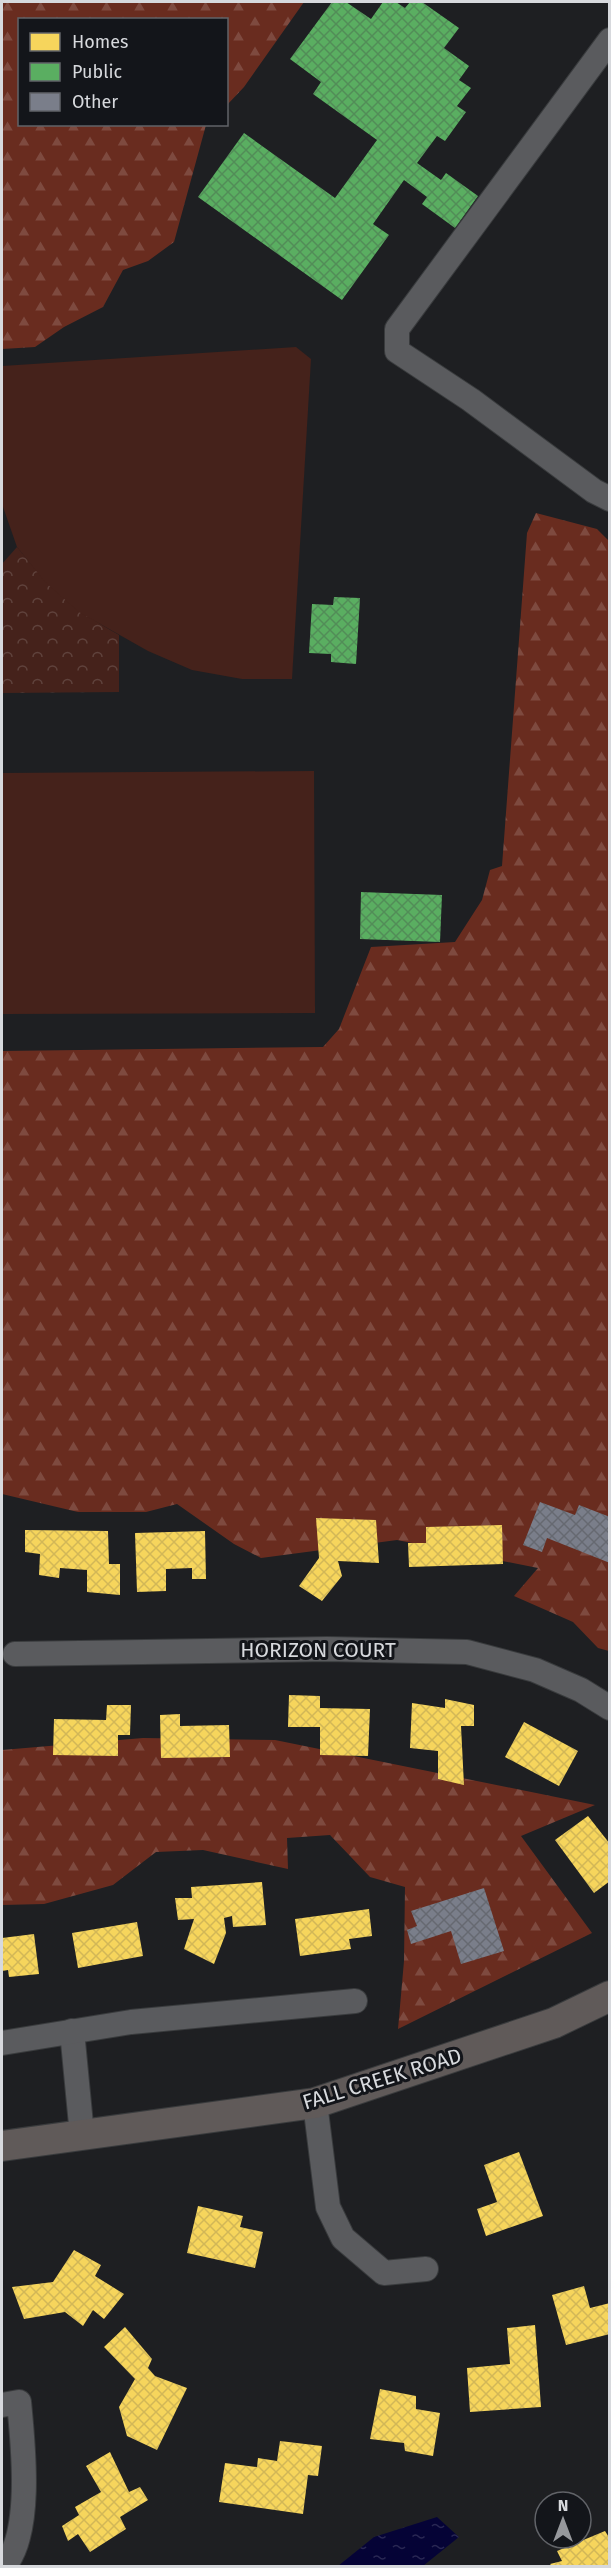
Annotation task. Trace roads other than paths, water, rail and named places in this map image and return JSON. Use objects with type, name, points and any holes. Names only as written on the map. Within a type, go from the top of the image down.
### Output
[{"type":"main road","name":"FALL CREEK ROAD","points":[[2,2146],[315,2103],[554,2023],[609,1996]]},
{"type":"street","points":[[609,40],[398,329],[398,351],[471,400],[594,491],[609,499]]},
{"type":"street","name":"HORIZON COURT","points":[[15,1654],[327,1649],[467,1652],[535,1670],[581,1690],[609,1708]]},
{"type":"street","points":[[2,2043],[131,2022],[355,2001]]},
{"type":"street","points":[[72,2031],[82,2135]]},
{"type":"street","points":[[315,2103],[328,2207],[343,2238],[384,2273],[426,2269]]},
{"type":"street","points":[[4,2566],[15,2550],[21,2522],[23,2452],[10,2403]]},
{"type":"water","points":[[437,2517],[459,2537],[423,2566],[338,2566],[374,2537]]}]
